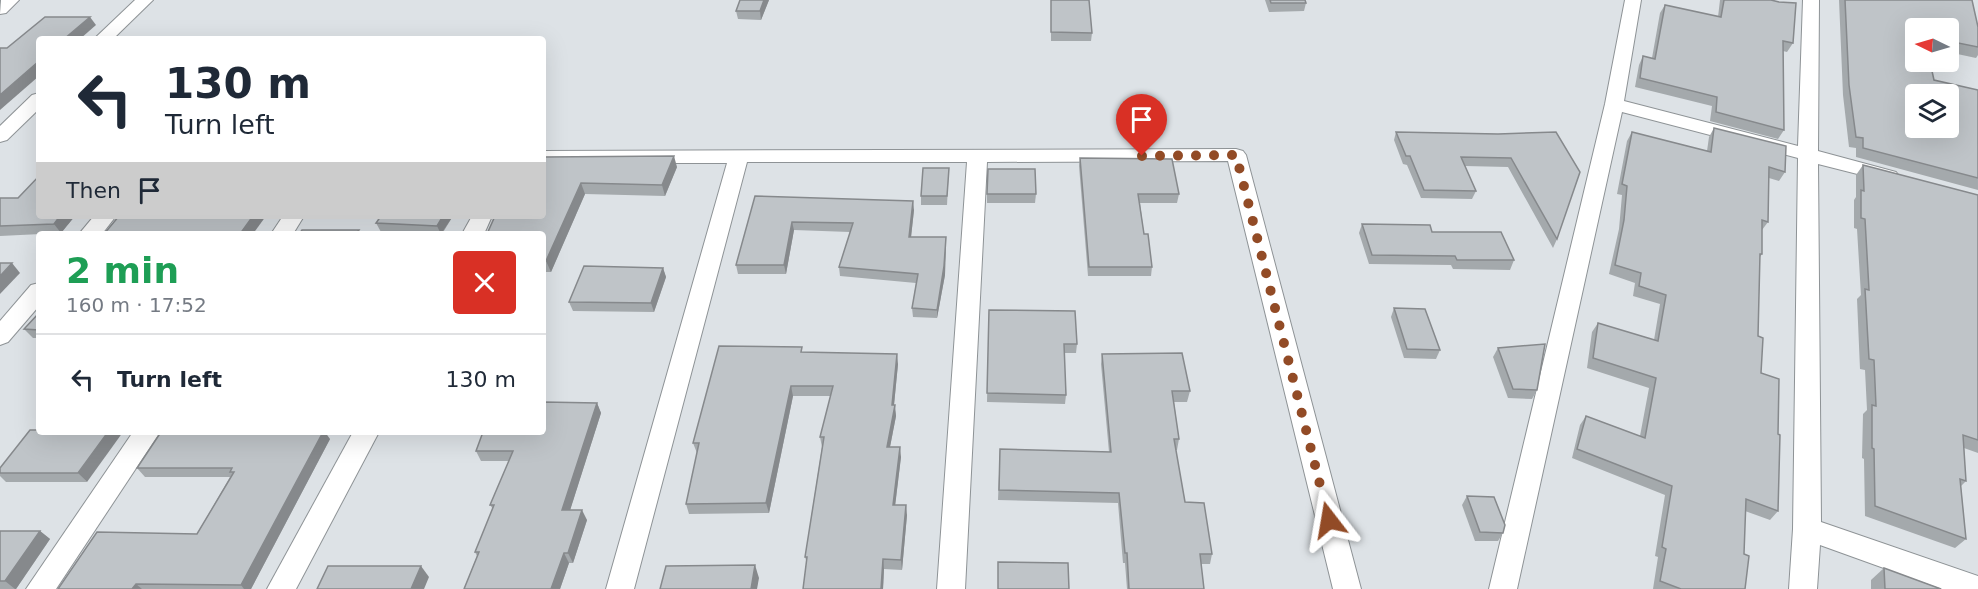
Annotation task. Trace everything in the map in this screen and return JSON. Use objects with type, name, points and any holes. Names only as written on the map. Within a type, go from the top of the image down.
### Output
[{"type":"street","points":[[0,9],[11,0]]},
{"type":"street","points":[[106,36],[145,0]]},
{"type":"street","points":[[1503,589],[1614,104],[1633,0]]},
{"type":"street","points":[[1803,589],[1806,529],[1811,0]]},
{"type":"street","points":[[0,136],[36,102]]},
{"type":"street","points":[[1614,104],[1910,181]]},
{"type":"street","points":[[546,157],[1236,155],[1347,589]]},
{"type":"street","points":[[620,589],[739,156]]},
{"type":"street","points":[[951,589],[977,157]]},
{"type":"street","points":[[93,231],[103,219]]},
{"type":"street","points":[[0,336],[36,294]]},
{"type":"street","points":[[40,589],[145,435]]},
{"type":"street","points":[[281,589],[364,435]]},
{"type":"street","points":[[1806,529],[1978,589]]},
{"type":"building","points":[[740,0],[764,0],[760,11],[736,11]]},
{"type":"building","points":[[1051,0],[1089,0],[1092,33],[1051,32]]},
{"type":"building","points":[[1270,0],[1305,0],[1306,3],[1271,3]]},
{"type":"building","points":[[1724,0],[1771,0],[1796,3],[1793,43],[1783,41],[1784,130],[1716,112],[1717,97],[1640,78],[1643,56],[1655,59],[1665,5],[1721,17]]},
{"type":"building","points":[[1845,0],[1972,0],[1978,27],[1978,47],[1959,43],[1959,18],[1905,18],[1905,72],[1932,72],[1934,80],[1952,84],[1905,84],[1905,138],[1959,138],[1959,86],[1978,90],[1978,178],[1863,148],[1863,138],[1856,137],[1849,85]]},
{"type":"building","points":[[45,17],[90,17],[68,36],[36,36],[36,64],[0,95],[0,48],[7,48]]},
{"type":"building","points":[[1714,128],[1786,146],[1785,172],[1769,167],[1768,222],[1762,220],[1758,336],[1763,338],[1761,373],[1779,379],[1778,511],[1746,499],[1744,554],[1749,556],[1745,589],[1681,589],[1660,581],[1666,549],[1662,547],[1672,486],[1577,449],[1586,416],[1645,438],[1656,378],[1593,358],[1598,323],[1658,341],[1666,295],[1639,286],[1641,273],[1615,265],[1624,220],[1627,186],[1622,184],[1632,132],[1711,152]]},
{"type":"building","points":[[1396,132],[1498,134],[1556,132],[1580,172],[1557,239],[1511,158],[1461,157],[1476,191],[1424,190],[1410,156],[1406,156]]},
{"type":"building","points":[[674,156],[662,185],[581,183],[546,261],[546,231],[488,231],[494,219],[546,219],[546,157]]},
{"type":"building","points":[[1080,158],[1172,159],[1179,194],[1138,194],[1144,234],[1148,234],[1152,267],[1089,267]]},
{"type":"building","points":[[1863,165],[1978,195],[1978,440],[1963,435],[1966,481],[1960,479],[1966,539],[1875,506],[1872,405],[1876,406],[1874,360],[1869,359],[1865,289],[1869,290],[1865,219],[1861,218],[1861,190],[1864,191]]},
{"type":"building","points":[[923,168],[949,168],[947,196],[921,196]]},
{"type":"building","points":[[988,169],[1035,169],[1036,194],[987,194]]},
{"type":"building","points":[[36,179],[36,219],[58,219],[54,224],[0,226],[0,198],[18,198]]},
{"type":"building","points":[[755,196],[913,201],[909,237],[946,237],[937,310],[912,308],[918,274],[839,267],[853,223],[792,222],[784,265],[736,265]]},
{"type":"building","points":[[116,219],[251,219],[242,231],[106,231]]},
{"type":"building","points":[[379,219],[441,219],[437,226],[376,223]]},
{"type":"building","points":[[1362,224],[1430,225],[1432,232],[1501,232],[1514,260],[1457,260],[1455,256],[1372,255]]},
{"type":"building","points":[[302,230],[359,230],[358,231]]},
{"type":"building","points":[[0,263],[12,263],[0,276]]},
{"type":"building","points":[[584,266],[663,268],[651,303],[569,302]]},
{"type":"building","points":[[1394,308],[1425,309],[1440,350],[1407,349]]},
{"type":"building","points":[[989,310],[1075,311],[1077,344],[1064,344],[1066,395],[987,393]]},
{"type":"building","points":[[36,316],[36,330],[24,329]]},
{"type":"building","points":[[1545,344],[1537,390],[1513,389],[1498,348]]},
{"type":"building","points":[[719,346],[802,347],[801,352],[897,354],[892,405],[895,405],[887,447],[900,447],[893,505],[906,505],[901,560],[883,559],[881,589],[803,589],[807,557],[805,557],[824,437],[820,437],[833,386],[791,386],[766,503],[686,504],[699,443],[693,443]]},
{"type":"building","points":[[1182,353],[1190,391],[1172,391],[1179,439],[1174,439],[1185,502],[1204,503],[1212,554],[1200,554],[1204,589],[1129,589],[1119,493],[999,490],[1000,449],[1111,452],[1102,354]]},
{"type":"building","points":[[546,402],[597,403],[562,510],[582,510],[568,553],[564,553],[551,589],[464,589],[479,552],[475,552],[494,505],[490,505],[513,451],[476,451],[482,435],[546,435]]},
{"type":"building","points":[[30,430],[36,430],[36,435],[106,435],[78,473],[0,473],[0,468]]},
{"type":"building","points":[[159,435],[321,435],[241,585],[136,584],[132,589],[58,589],[97,532],[197,534],[234,472],[230,472],[232,468],[137,468]]},
{"type":"building","points":[[1467,496],[1494,497],[1505,525],[1503,533],[1480,532]]},
{"type":"building","points":[[0,531],[40,531],[5,581],[0,581]]},
{"type":"building","points":[[998,562],[1068,563],[1069,589],[998,589]]},
{"type":"building","points":[[755,565],[751,589],[660,589],[666,566]]},
{"type":"building","points":[[328,566],[421,566],[411,589],[317,589]]},
{"type":"building","points":[[1884,568],[1941,589],[1885,589]]},
{"type":"route","points":[[1142,156],[1236,155],[1329,520]]}]
